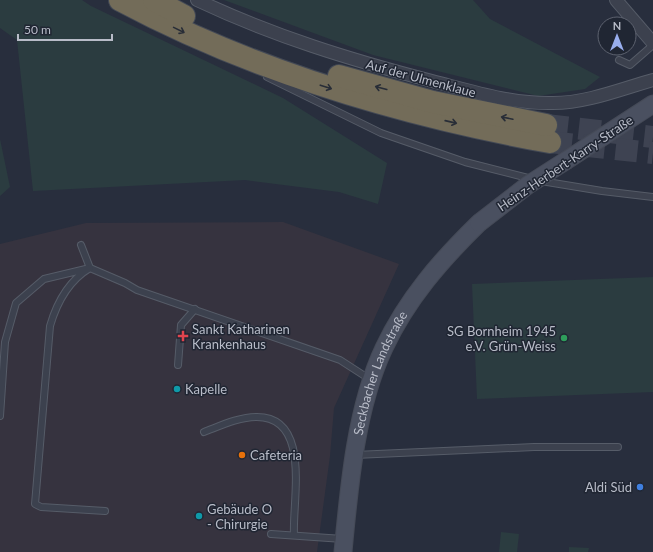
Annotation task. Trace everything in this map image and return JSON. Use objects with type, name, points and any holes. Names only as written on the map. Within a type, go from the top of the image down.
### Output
[{"type":"highway","points":[[120,0],[256,67],[299,78],[368,101],[444,120],[548,133],[312,67],[197,22],[154,0]]},
{"type":"main road","name":"Heinz-Herbert-Karry-Straße","points":[[479,223],[528,185],[653,104]]},
{"type":"main road","name":"Seckbacher Landstraße","points":[[344,546],[348,500],[355,455],[371,380],[384,348],[407,306],[442,260],[479,223]]},
{"type":"street","name":"Auf der Ulmenklaue","points":[[197,0],[265,29],[351,59],[509,100],[555,104],[574,101],[653,80]]},
{"type":"street","points":[[616,0],[653,44]]},
{"type":"lane","points":[[619,60],[630,65],[653,44]]},
{"type":"lane","points":[[256,67],[381,133],[466,162],[560,185],[653,197]]},
{"type":"lane","points":[[81,245],[90,268]]},
{"type":"lane","points":[[0,416],[5,342],[16,303],[44,279],[90,268],[125,283],[137,290],[340,360],[371,380]]},
{"type":"lane","points":[[90,268],[74,278],[60,300],[50,326],[35,504],[41,507],[105,511]]},
{"type":"lane","points":[[178,365],[181,325],[195,309]]},
{"type":"lane","points":[[204,432],[243,418],[255,417],[273,418],[287,430],[293,450],[295,469],[294,535]]},
{"type":"lane","points":[[355,455],[498,449],[618,447]]},
{"type":"lane","points":[[271,534],[294,535],[344,546]]},
{"type":"shaded area","points":[[0,0],[82,0],[91,6],[283,98],[387,163],[378,204],[339,192],[245,180],[33,191],[17,40],[0,28]]},
{"type":"shaded area","points":[[224,0],[473,0],[490,19],[600,77],[585,89],[538,96],[373,55]]},
{"type":"shaded area","points":[[0,139],[10,187],[0,196]]},
{"type":"shaded area","name":"Sankt Katharinen Krankenhaus","points":[[283,222],[399,264],[334,408],[330,456],[317,552],[0,552],[0,244],[86,223]]},
{"type":"shaded area","name":"SG Bornheim 1945 e.V. Grün-Weiss","points":[[653,277],[653,392],[477,399],[472,284]]},
{"type":"shaded area","points":[[501,532],[519,534],[517,552],[499,552]]},
{"type":"shaded area","points":[[569,547],[589,548],[588,552],[569,552]]},
{"type":"tunnel","points":[[546,125],[653,137]]},
{"type":"tunnel","points":[[550,142],[653,153]]},
{"type":"place","name":"Sankt Katharinen Krankenhaus","points":[[183,336]]},
{"type":"place","name":"SG Bornheim 1945 e.V. Grün-Weiss","points":[[564,338]]},
{"type":"place","name":"Kapelle","points":[[177,389]]},
{"type":"place","name":"Cafeteria","points":[[242,455]]},
{"type":"place","name":"Aldi Süd","points":[[640,487]]},
{"type":"place","name":"Gebäude O - Chirurgie","points":[[199,516]]}]
